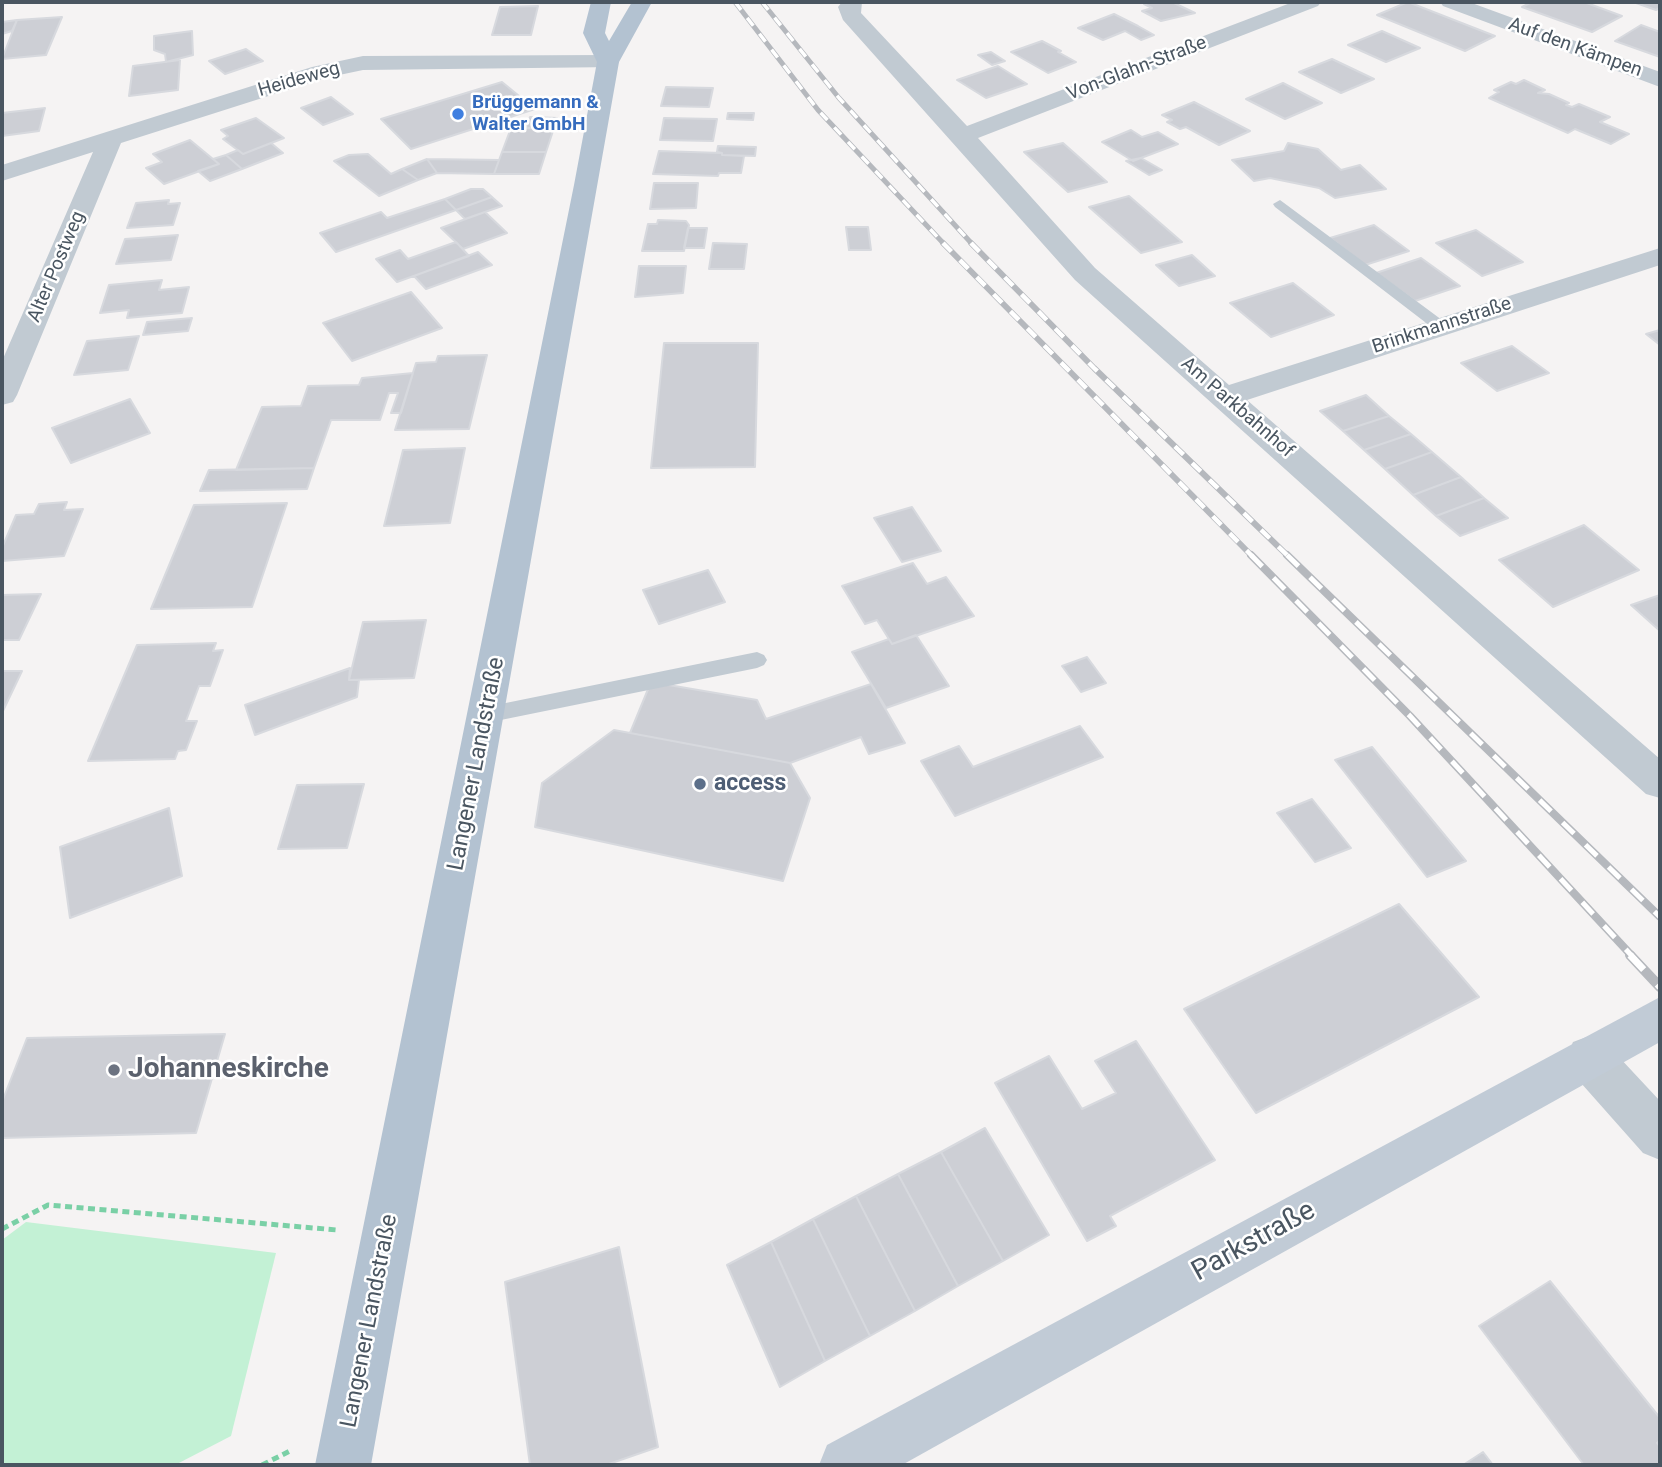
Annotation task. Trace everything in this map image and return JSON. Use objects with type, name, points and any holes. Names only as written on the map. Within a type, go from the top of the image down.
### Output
[{"type":"main road","points":[[601,2],[594,33],[608,62]]},
{"type":"main road","name":"Langener Landstraße","points":[[343,1465],[599,125],[608,62],[642,2]]},
{"type":"street","name":"Am Parkbahnhof","points":[[852,2],[849,7],[851,15],[963,136],[1084,274],[1660,782]]},
{"type":"street","name":"Von-Glahn-Straße","points":[[963,136],[1311,2]]},
{"type":"street","name":"Auf den Kämpen","points":[[1450,2],[1660,80]]},
{"type":"street","name":"Heideweg","points":[[2,173],[320,72],[363,62],[608,62]]},
{"type":"street","name":"Alter Postweg","points":[[2,395],[111,138]]},
{"type":"street","name":"Brinkmannstraße","points":[[1224,397],[1660,256]]},
{"type":"street","name":"Parkstraße","points":[[847,1465],[1660,1018]]},
{"type":"street","points":[[1589,1058],[1660,1136]]},
{"type":"lane","points":[[1280,204],[1440,326]]},
{"type":"lane","points":[[486,715],[757,660]]},
{"type":"path","points":[[2,1229],[48,1205],[387,1234]]},
{"type":"green space","points":[[26,1222],[276,1253],[231,1436],[175,1465],[2,1465],[2,1240]]},
{"type":"building","points":[[1172,2],[1195,13],[1161,21],[1142,11],[1152,8],[1144,4]]},
{"type":"building","points":[[1408,2],[1495,36],[1465,51],[1377,15]]},
{"type":"building","points":[[1532,2],[1584,2],[1622,16],[1592,32],[1522,7]]},
{"type":"building","points":[[1660,2],[1660,8],[1656,10],[1636,3]]},
{"type":"building","points":[[538,6],[531,35],[492,35],[500,7]]},
{"type":"building","points":[[1114,14],[1154,35],[1141,40],[1125,31],[1103,40],[1078,28]]},
{"type":"building","points":[[62,17],[46,55],[2,59],[17,20]]},
{"type":"building","points":[[17,20],[12,31],[2,34],[2,22]]},
{"type":"building","points":[[1641,25],[1660,32],[1660,57],[1615,41]]},
{"type":"building","points":[[192,31],[193,55],[166,62],[165,54],[154,50],[154,36]]},
{"type":"building","points":[[1382,31],[1420,48],[1386,62],[1348,45]]},
{"type":"building","points":[[1042,41],[1076,62],[1048,73],[1011,52]]},
{"type":"building","points":[[246,49],[263,61],[225,74],[209,61]]},
{"type":"building","points":[[991,52],[1005,61],[992,65],[978,55]]},
{"type":"building","points":[[1332,59],[1374,79],[1341,93],[1299,72]]},
{"type":"building","points":[[180,60],[178,90],[129,96],[133,66]]},
{"type":"building","points":[[998,66],[1027,84],[986,98],[957,80]]},
{"type":"building","points":[[1524,80],[1545,90],[1538,93],[1549,94],[1572,107],[1579,104],[1610,117],[1600,122],[1629,134],[1611,144],[1575,129],[1568,133],[1489,98],[1499,92],[1494,90],[1511,82],[1516,84]]},
{"type":"building","name":"Brüggemann & Walter GmbH","points":[[502,82],[535,109],[411,149],[381,119]]},
{"type":"building","points":[[1283,83],[1322,103],[1285,119],[1246,99]]},
{"type":"building","points":[[666,87],[713,88],[709,107],[661,106]]},
{"type":"building","points":[[331,97],[353,114],[323,125],[301,108]]},
{"type":"building","points":[[1194,102],[1250,131],[1219,145],[1186,127],[1180,129],[1167,122],[1172,120],[1162,115]]},
{"type":"building","points":[[45,108],[39,131],[2,136],[2,113]]},
{"type":"building","points":[[728,113],[754,113],[753,120],[727,119]]},
{"type":"building","points":[[530,117],[557,118],[554,128],[526,128]]},
{"type":"building","points":[[256,118],[284,138],[243,154],[223,139],[228,136],[221,130]]},
{"type":"building","points":[[664,118],[717,119],[713,141],[660,140]]},
{"type":"building","points":[[511,128],[554,128],[546,152],[502,152]]},
{"type":"building","points":[[1131,130],[1142,137],[1158,132],[1178,144],[1133,161],[1102,142]]},
{"type":"building","points":[[190,140],[219,164],[164,184],[146,168],[162,162],[153,154]]},
{"type":"building","points":[[271,143],[283,153],[242,169],[226,155],[238,150],[243,154]]},
{"type":"building","points":[[1063,143],[1107,182],[1068,192],[1024,152]]},
{"type":"building","points":[[1288,143],[1318,149],[1341,170],[1360,165],[1386,189],[1335,198],[1319,188],[1270,178],[1254,181],[1232,160],[1284,151]]},
{"type":"building","points":[[718,146],[756,147],[755,156],[722,155],[717,152]]},
{"type":"building","points":[[659,151],[744,156],[741,173],[719,173],[718,176],[653,174]]},
{"type":"building","points":[[502,152],[546,152],[539,174],[494,174]]},
{"type":"building","points":[[368,154],[391,174],[402,169],[418,180],[379,196],[334,161],[349,155]]},
{"type":"building","points":[[226,155],[242,169],[210,181],[198,171],[219,164],[213,159]]},
{"type":"building","points":[[1141,158],[1162,170],[1149,175],[1126,161]]},
{"type":"building","points":[[427,159],[437,173],[418,180],[402,169]]},
{"type":"building","points":[[427,159],[499,160],[494,174],[437,173]]},
{"type":"building","points":[[654,183],[698,183],[696,208],[650,209]]},
{"type":"building","points":[[471,189],[483,189],[492,197],[456,210],[445,199]]},
{"type":"building","points":[[1129,196],[1182,242],[1141,253],[1089,207]]},
{"type":"building","points":[[492,197],[502,206],[465,219],[456,210]]},
{"type":"building","points":[[445,199],[456,210],[336,252],[320,233],[381,212],[387,218]]},
{"type":"building","points":[[169,200],[168,204],[180,203],[173,225],[127,228],[136,203]]},
{"type":"building","points":[[485,212],[507,233],[463,249],[441,228]]},
{"type":"building","points":[[658,220],[686,221],[689,225],[684,251],[642,251],[648,224],[657,224]]},
{"type":"building","points":[[1374,225],[1409,251],[1365,265],[1330,238]]},
{"type":"building","points":[[846,227],[868,227],[871,250],[849,250]]},
{"type":"building","points":[[688,228],[707,228],[704,248],[684,248]]},
{"type":"building","points":[[1476,230],[1523,262],[1482,276],[1436,243]]},
{"type":"building","points":[[178,235],[171,260],[116,264],[125,239]]},
{"type":"building","points":[[456,242],[469,256],[397,282],[376,259],[400,250],[408,259]]},
{"type":"building","points":[[713,243],[747,244],[744,269],[709,269]]},
{"type":"building","points":[[478,252],[492,265],[426,289],[414,276]]},
{"type":"building","points":[[1192,255],[1215,276],[1179,286],[1156,265]]},
{"type":"building","points":[[1421,258],[1460,286],[1415,301],[1376,273]]},
{"type":"building","points":[[639,266],[686,266],[683,293],[635,297]]},
{"type":"building","points":[[162,280],[159,290],[189,287],[182,313],[127,318],[129,310],[100,313],[109,285]]},
{"type":"building","points":[[1293,283],[1334,315],[1271,337],[1230,303]]},
{"type":"building","points":[[411,292],[442,328],[352,361],[323,323]]},
{"type":"building","points":[[192,318],[188,331],[143,335],[147,322]]},
{"type":"building","points":[[1660,330],[1660,345],[1646,334]]},
{"type":"building","points":[[139,336],[128,370],[74,375],[87,341]]},
{"type":"building","points":[[664,343],[758,343],[755,467],[651,468]]},
{"type":"building","points":[[1512,346],[1549,373],[1497,391],[1461,363]]},
{"type":"building","points":[[487,355],[469,429],[395,430],[416,363],[436,362],[438,356]]},
{"type":"building","points":[[413,373],[401,413],[391,413],[398,393],[389,393],[380,420],[331,420],[314,468],[236,470],[262,407],[301,406],[308,386],[359,385],[362,378]]},
{"type":"building","points":[[1366,395],[1389,416],[1343,431],[1320,411]]},
{"type":"building","points":[[130,399],[150,433],[71,463],[52,428]]},
{"type":"building","points":[[1389,416],[1411,434],[1364,450],[1343,431]]},
{"type":"building","points":[[1411,434],[1432,452],[1385,469],[1364,450]]},
{"type":"building","points":[[465,448],[450,523],[384,526],[403,450]]},
{"type":"building","points":[[1432,452],[1461,477],[1413,495],[1385,469]]},
{"type":"building","points":[[314,468],[307,489],[200,491],[209,470]]},
{"type":"building","points":[[1461,477],[1484,498],[1436,516],[1413,495]]},
{"type":"building","points":[[1484,498],[1508,518],[1460,536],[1436,516]]},
{"type":"building","points":[[67,502],[64,510],[83,509],[64,556],[2,561],[2,548],[16,515],[34,514],[39,504]]},
{"type":"building","points":[[287,503],[252,607],[151,609],[194,505]]},
{"type":"building","points":[[912,507],[941,551],[902,562],[874,518]]},
{"type":"building","points":[[1584,525],[1639,570],[1553,607],[1499,560]]},
{"type":"building","points":[[913,563],[927,584],[946,577],[974,616],[892,644],[877,620],[865,624],[842,586]]},
{"type":"building","points":[[708,570],[725,602],[659,624],[643,590]]},
{"type":"building","points":[[41,594],[19,640],[2,640],[2,595]]},
{"type":"building","points":[[1660,595],[1660,631],[1631,605]]},
{"type":"building","points":[[426,620],[414,678],[349,680],[363,622]]},
{"type":"building","points":[[916,635],[949,686],[886,708],[852,652],[889,639],[892,644]]},
{"type":"building","points":[[216,643],[213,651],[223,650],[210,686],[199,686],[186,721],[197,721],[186,750],[178,751],[175,759],[88,761],[137,645]]},
{"type":"building","points":[[1087,657],[1106,683],[1081,692],[1062,666]]},
{"type":"building","points":[[350,668],[349,680],[359,680],[357,697],[255,735],[245,705]]},
{"type":"building","points":[[2,671],[22,671],[2,713]]},
{"type":"building","points":[[651,682],[757,700],[766,719],[871,684],[905,743],[869,754],[861,737],[790,763],[630,733]]},
{"type":"building","points":[[1080,726],[1103,757],[955,816],[921,761],[959,746],[973,767]]},
{"type":"building","points":[[614,730],[790,763],[810,798],[783,881],[535,827],[542,783]]},
{"type":"building","points":[[1372,747],[1466,861],[1427,877],[1335,760]]},
{"type":"building","points":[[364,784],[347,848],[278,849],[297,785]]},
{"type":"building","points":[[1312,799],[1351,848],[1315,862],[1277,813]]},
{"type":"building","points":[[169,808],[182,876],[70,918],[60,847]]},
{"type":"building","points":[[1399,904],[1479,997],[1256,1113],[1184,1009]]},
{"type":"building","name":"Johanneskirche","points":[[225,1034],[196,1133],[2,1138],[2,1102],[27,1038]]},
{"type":"building","points":[[1136,1041],[1215,1160],[1110,1216],[1116,1226],[1087,1241],[995,1083],[1049,1056],[1082,1109],[1116,1093],[1095,1061]]},
{"type":"building","points":[[985,1128],[1049,1235],[1003,1261],[941,1152]]},
{"type":"building","points":[[941,1152],[1003,1261],[958,1286],[898,1174]]},
{"type":"building","points":[[898,1174],[958,1286],[915,1311],[856,1196]]},
{"type":"building","points":[[856,1196],[915,1311],[870,1336],[813,1219]]},
{"type":"building","points":[[813,1219],[870,1336],[825,1361],[771,1242]]},
{"type":"building","points":[[771,1242],[825,1361],[780,1387],[727,1265]]},
{"type":"building","points":[[619,1247],[658,1447],[606,1465],[530,1465],[505,1282]]},
{"type":"building","points":[[1550,1281],[1660,1418],[1660,1440],[1657,1443],[1660,1447],[1660,1465],[1584,1465],[1479,1326]]},
{"type":"building","points":[[1483,1452],[1493,1465],[1463,1465]]},
{"type":"railway","points":[[735,2],[818,110],[945,245]]},
{"type":"railway","points":[[762,2],[839,98],[973,245]]},
{"type":"railway","points":[[943,243],[1253,557]]},
{"type":"railway","points":[[971,243],[1094,368],[1289,557]]},
{"type":"railway","points":[[1251,555],[1410,716],[1632,956]]},
{"type":"railway","points":[[1287,555],[1660,917]]},
{"type":"railway","points":[[1630,955],[1660,987]]},
{"type":"place","name":"Brüggemann & Walter GmbH","points":[[458,114]]},
{"type":"place","name":"access","points":[[700,784]]},
{"type":"place","name":"Johanneskirche","points":[[114,1070]]}]
